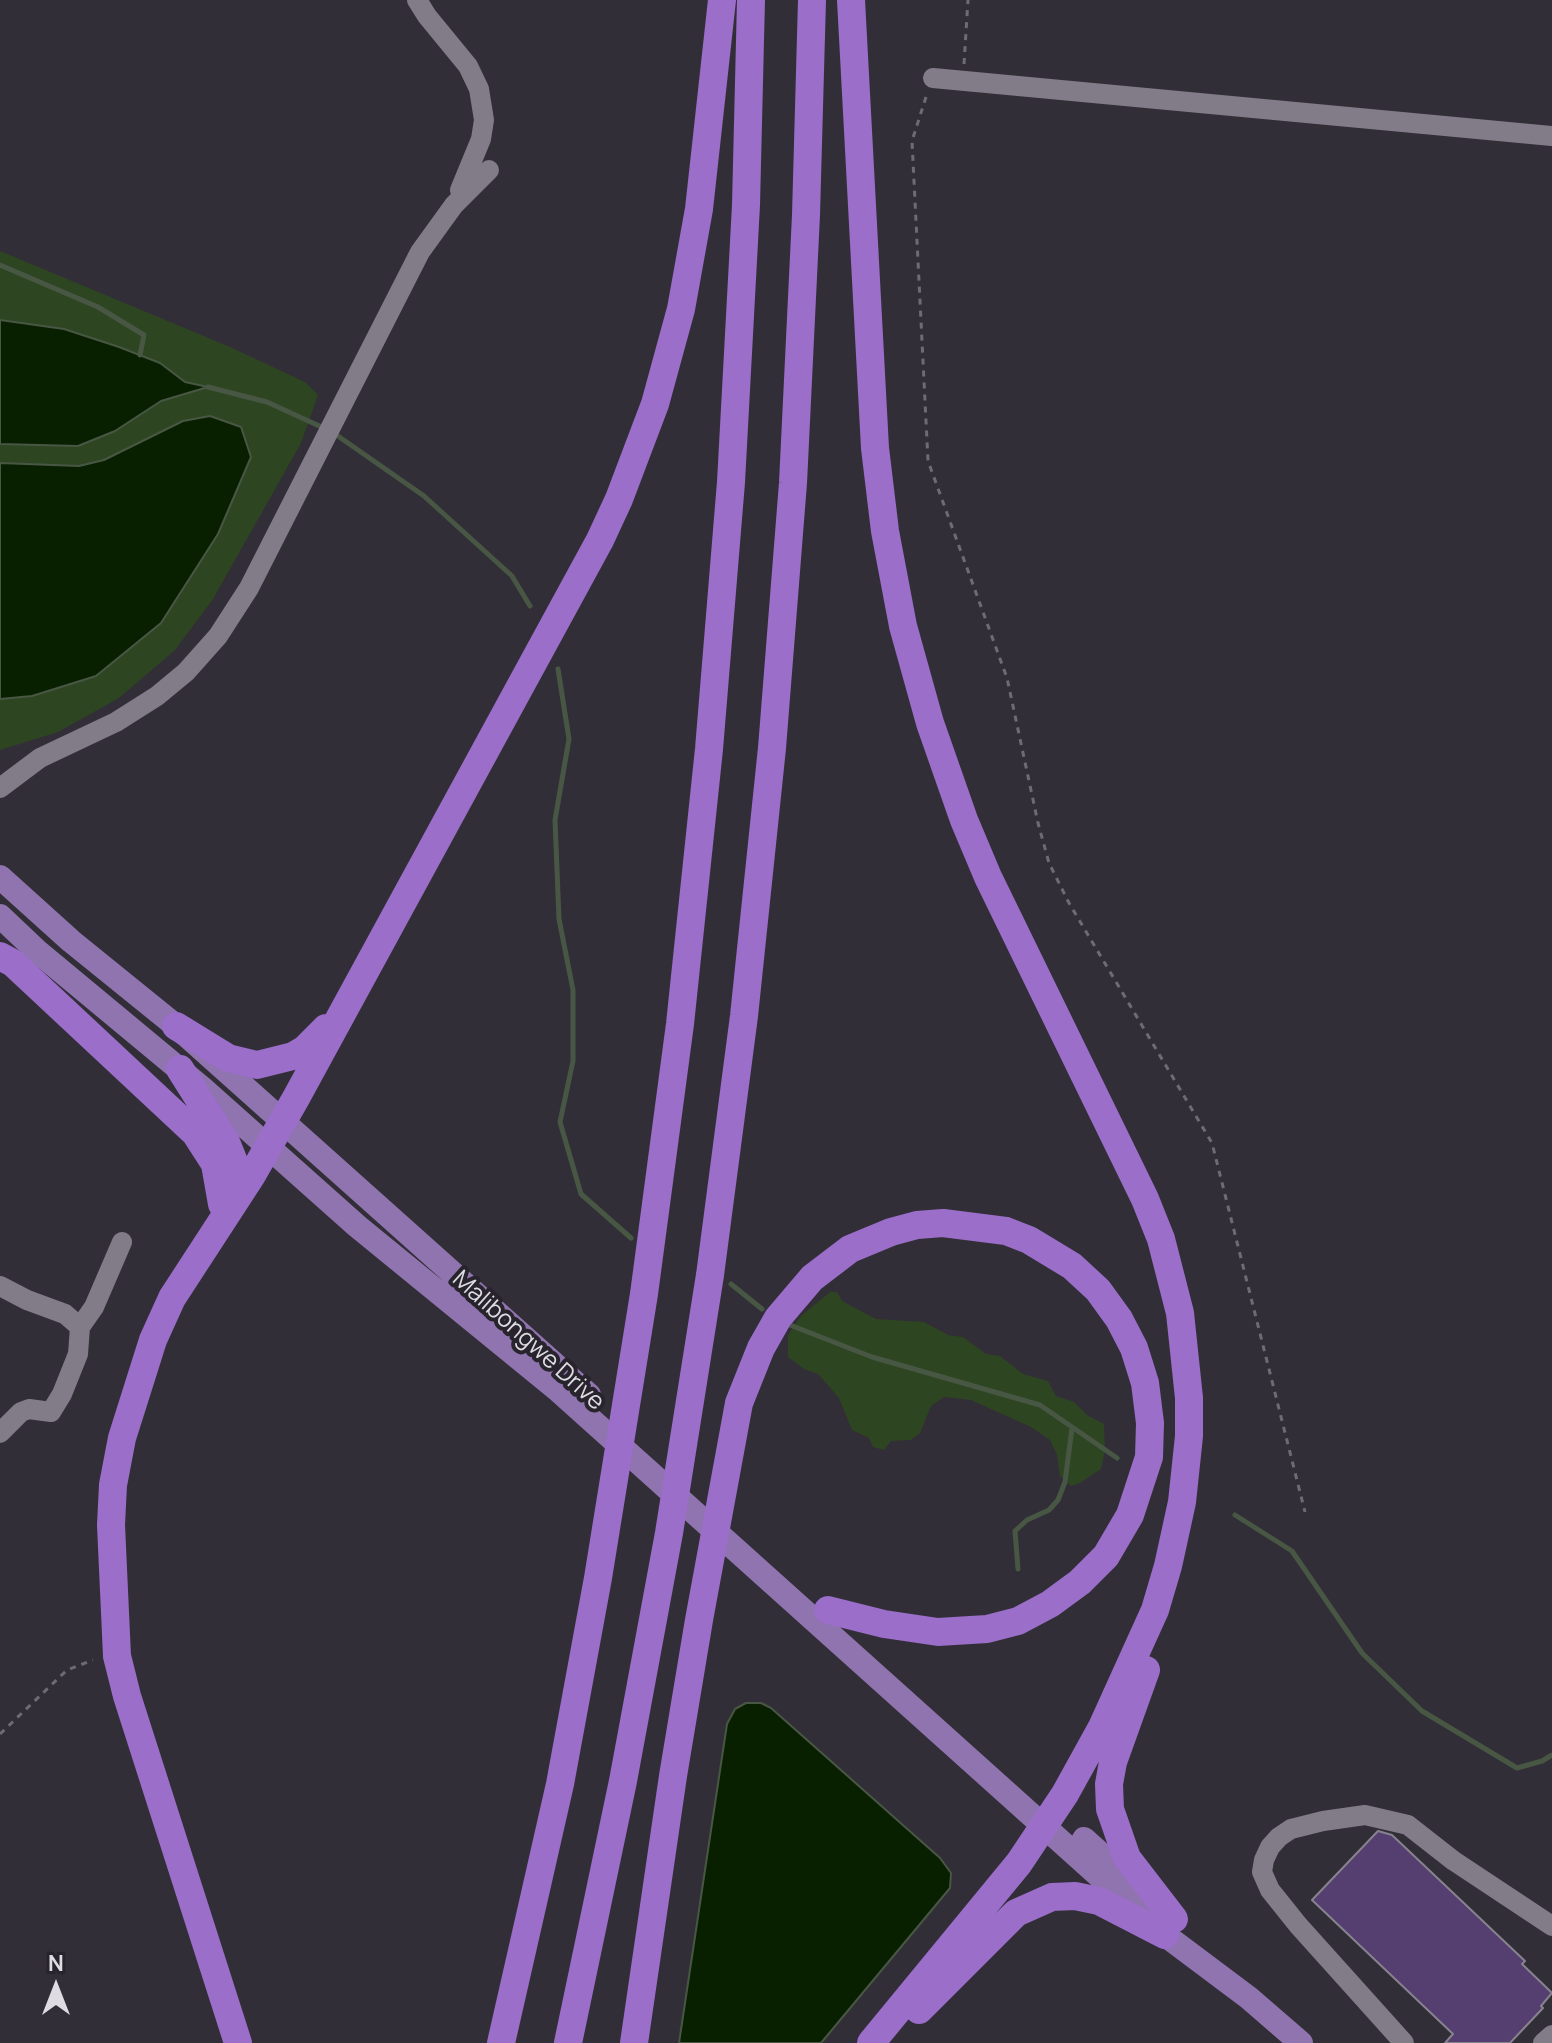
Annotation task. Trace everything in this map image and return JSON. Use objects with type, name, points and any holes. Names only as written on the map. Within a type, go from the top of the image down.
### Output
[{"type":"highway","points":[[238,2043],[117,1656],[111,1525],[113,1485],[122,1438],[153,1340],[172,1298],[276,1134],[600,540],[636,459],[670,356],[692,257],[722,0]]},
{"type":"highway","points":[[501,2043],[573,1716],[644,1294],[679,1037],[698,861],[731,482],[746,205],[751,0]]},
{"type":"highway","points":[[568,2043],[649,1649],[710,1275],[759,880],[793,483],[806,229],[812,0]]},
{"type":"highway","points":[[851,0],[875,448],[885,531],[903,626],[930,723],[964,820],[988,877],[1145,1199],[1161,1239],[1180,1313],[1189,1398],[1187,1470],[1176,1535],[1155,1610],[1102,1727],[1065,1794],[1019,1863],[871,2043]]},
{"type":"highway","points":[[0,956],[13,963],[195,1133],[215,1164],[222,1204]]},
{"type":"highway","points":[[176,1026],[228,1058],[257,1065],[280,1061],[305,1049],[344,1011]]},
{"type":"highway","points":[[180,1069],[215,1120],[234,1162],[234,1174],[203,1247]]},
{"type":"highway","points":[[634,2043],[699,1620],[739,1403],[761,1348],[778,1318],[812,1278],[850,1249],[917,1225],[943,1223],[1006,1231],[1029,1240],[1072,1266],[1098,1290],[1119,1319],[1134,1348],[1145,1383],[1150,1423],[1149,1457],[1130,1515],[1106,1556],[1080,1582],[1050,1604],[1018,1621],[987,1629],[938,1632],[884,1624],[828,1610]]},
{"type":"highway","points":[[1155,1610],[1152,1650],[1113,1762],[1109,1784],[1110,1809],[1127,1858],[1169,1927]]},
{"type":"highway","points":[[884,2043],[1001,1926],[1016,1913],[1039,1901],[1061,1895],[1088,1897],[1169,1927]]},
{"type":"main road","name":"Malibongwe Drive","points":[[0,877],[71,941],[176,1026],[357,1226],[560,1381],[731,1534],[964,1754],[1048,1818]]},
{"type":"main road","name":"Malibongwe Drive","points":[[0,916],[37,951],[180,1069],[276,1134]]},
{"type":"main road","points":[[0,933],[37,951]]},
{"type":"main road","name":"Malibongwe Drive","points":[[731,1534],[828,1610],[1048,1818]]},
{"type":"main road","points":[[1048,1818],[1301,2043]]},
{"type":"street","points":[[417,0],[468,66],[479,89],[483,107],[481,139],[454,205]]},
{"type":"street","points":[[933,78],[1552,136]]},
{"type":"street","points":[[0,788],[40,758],[145,705],[203,655],[244,596],[420,252],[454,205],[489,170]]},
{"type":"street","points":[[0,1433],[21,1412],[29,1409],[51,1412],[78,1354],[80,1327],[94,1307],[122,1242]]},
{"type":"street","points":[[0,1286],[65,1314],[80,1327]]},
{"type":"street","points":[[1404,2043],[1270,1890],[1262,1872],[1264,1860],[1279,1837],[1291,1829],[1365,1815],[1408,1825],[1454,1861],[1552,1926]]},
{"type":"street","points":[[1543,2043],[1552,2035]]},
{"type":"path","points":[[963,81],[968,0]]},
{"type":"path","points":[[933,78],[912,141],[928,461],[1007,678],[1049,863],[1069,903],[1212,1143],[1305,1512]]},
{"type":"path","points":[[0,1734],[67,1670],[89,1661],[117,1656]]},
{"type":"shaded area","points":[[0,251],[230,347],[305,382],[318,395],[301,443],[213,599],[175,650],[119,698],[58,732],[0,750],[0,699],[32,696],[104,460],[79,466],[0,463],[0,444],[78,446],[115,431],[161,401],[206,387],[185,382],[160,363],[119,347],[0,320]]},
{"type":"shaded area","points":[[0,320],[64,329],[160,363],[185,382],[208,387],[161,401],[115,431],[78,446],[0,444]]},
{"type":"shaded area","points":[[210,416],[241,427],[251,457],[218,534],[161,623],[96,676],[32,696],[0,699],[0,463],[79,466],[104,460],[183,421]]},
{"type":"shaded area","points":[[830,1292],[837,1292],[842,1301],[876,1319],[924,1322],[948,1335],[963,1337],[986,1354],[1000,1356],[1023,1374],[1048,1381],[1056,1396],[1074,1402],[1087,1415],[1104,1424],[1105,1451],[1101,1469],[1071,1486],[1060,1476],[1057,1455],[1050,1440],[1031,1427],[971,1400],[944,1397],[931,1406],[920,1433],[911,1440],[891,1441],[884,1450],[873,1447],[869,1438],[852,1430],[839,1398],[818,1374],[804,1369],[788,1357],[788,1335],[801,1316]]},
{"type":"shaded area","points":[[746,1703],[761,1703],[771,1708],[940,1858],[951,1873],[950,1888],[821,2043],[679,2043],[727,1724],[735,1709]]},
{"type":"building","points":[[1378,1831],[1392,1835],[1525,1961],[1522,1964],[1552,1993],[1541,2006],[1543,2008],[1510,2043],[1445,2043],[1453,2034],[1312,1900]]},
{"type":"waterway","points":[[0,265],[98,307],[144,335],[140,355]]},
{"type":"waterway","points":[[208,387],[267,402],[326,429]]},
{"type":"waterway","points":[[335,434],[424,496],[512,576],[530,606]]},
{"type":"waterway","points":[[558,669],[569,739],[555,820],[559,919],[573,990],[573,1061],[560,1122],[581,1194],[631,1238]]},
{"type":"waterway","points":[[731,1284],[762,1309]]},
{"type":"waterway","points":[[790,1325],[872,1357],[1040,1405],[1117,1458]]},
{"type":"waterway","points":[[1018,1569],[1015,1531],[1027,1520],[1049,1510],[1058,1500],[1065,1482],[1072,1428]]},
{"type":"waterway","points":[[1235,1515],[1292,1551],[1362,1653],[1422,1711],[1517,1768],[1552,1755]]}]
